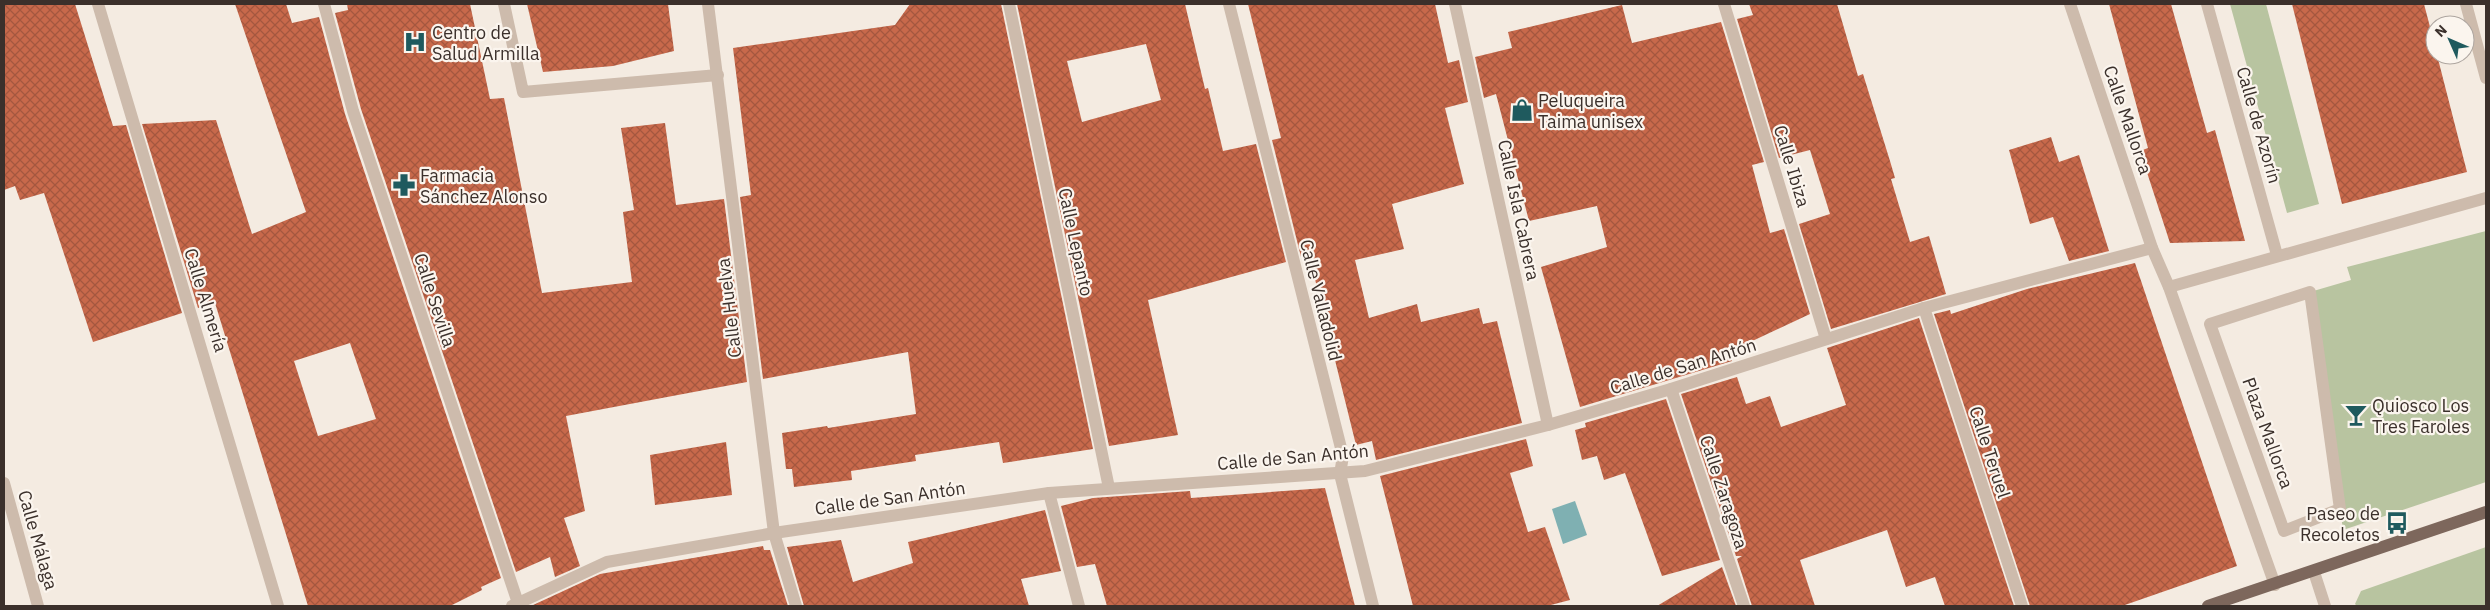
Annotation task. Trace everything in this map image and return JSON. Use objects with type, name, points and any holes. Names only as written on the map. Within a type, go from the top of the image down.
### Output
[{"type":"main road","points":[[2208,606],[2314,572],[2486,512]]},
{"type":"street","name":"Calle Almería","points":[[98,4],[278,606]]},
{"type":"street","name":"Calle Sevilla","points":[[324,4],[353,111],[516,605]]},
{"type":"street","points":[[504,4],[523,92],[718,75]]},
{"type":"street","name":"Calle Huelva","points":[[708,4],[774,532],[796,606]]},
{"type":"street","name":"Calle Lepanto","points":[[1009,4],[1109,488]]},
{"type":"street","name":"Calle Valladolid","points":[[1228,4],[1343,456],[1340,474],[1373,606]]},
{"type":"street","name":"Calle Isla Cabrera","points":[[1455,4],[1548,425]]},
{"type":"street","name":"Calle Ibiza","points":[[1724,4],[1826,339]]},
{"type":"street","name":"Calle Mallorca","points":[[2070,4],[2152,248]]},
{"type":"street","name":"Calle de Azorín","points":[[2207,4],[2277,255]]},
{"type":"street","points":[[2466,4],[2486,78]]},
{"type":"street","points":[[2169,287],[2277,255],[2486,198]]},
{"type":"street","name":"Calle de San Antón","points":[[516,605],[608,562],[774,532],[1049,493],[1365,471],[1548,425],[1671,389],[1924,308],[2152,248]]},
{"type":"street","points":[[2152,248],[2169,287],[2275,585]]},
{"type":"street","name":"Plaza Mallorca","points":[[2310,292],[2340,509],[2284,531],[2210,324],[2310,292]]},
{"type":"street","name":"Calle Teruel","points":[[1924,308],[2022,606]]},
{"type":"street","name":"Calle Zaragoza","points":[[1671,389],[1744,606]]},
{"type":"street","name":"Calle Málaga","points":[[4,483],[38,606]]},
{"type":"street","points":[[1049,493],[1079,606]]},
{"type":"street","points":[[2314,572],[2325,606]]},
{"type":"green space","points":[[2230,4],[2266,4],[2319,204],[2287,213]]},
{"type":"green space","points":[[2486,231],[2486,482],[2343,530],[2310,292],[2351,280],[2347,267]]},
{"type":"green space","points":[[2486,547],[2486,606],[2357,606],[2355,604],[2361,591]]},
{"type":"water","points":[[1575,501],[1587,535],[1563,544],[1552,509]]},
{"type":"building","points":[[4,4],[75,4],[113,126],[126,125],[182,313],[93,342],[44,193],[20,200],[15,186],[4,190]]},
{"type":"building","points":[[235,4],[286,4],[292,23],[319,17],[345,114],[501,578],[481,587],[482,590],[450,606],[308,606],[215,303],[198,308],[142,124],[216,120],[252,234],[306,212]],"holes":[[[350,343],[376,419],[318,436],[294,361]]]},
{"type":"building","points":[[347,4],[470,4],[490,99],[504,98],[542,293],[632,282],[623,212],[634,210],[621,128],[665,123],[676,205],[724,199],[747,382],[566,416],[585,511],[564,518],[580,566],[555,577],[550,557],[516,572],[361,109],[335,13],[348,10]]},
{"type":"building","points":[[527,4],[668,4],[674,51],[613,66],[543,72]]},
{"type":"building","points":[[910,4],[1001,4],[1093,449],[1003,463],[999,442],[915,455],[916,461],[851,471],[852,480],[794,487],[792,469],[786,469],[782,433],[827,426],[828,428],[916,414],[908,352],[763,379],[740,197],[751,195],[733,48],[895,25]]},
{"type":"building","points":[[1017,4],[1185,4],[1205,89],[1208,88],[1223,151],[1256,144],[1286,262],[1148,300],[1178,435],[1109,446]],"holes":[[[1146,44],[1161,100],[1082,122],[1067,61]]]},
{"type":"building","points":[[1248,4],[1435,4],[1448,63],[1459,60],[1468,102],[1445,108],[1464,184],[1392,204],[1404,249],[1355,260],[1369,318],[1417,304],[1421,322],[1479,308],[1483,324],[1497,321],[1522,423],[1376,460],[1372,441],[1356,445],[1309,255],[1301,257],[1272,140],[1281,138]]},
{"type":"building","points":[[1749,4],[1837,4],[1858,76],[1863,74],[1890,161],[1895,178],[1891,179],[1910,242],[1929,236],[1946,294],[1831,329],[1799,224],[1830,214],[1810,150],[1779,158],[1737,19],[1753,15]]},
{"type":"building","points":[[2109,4],[2171,4],[2207,133],[2215,130],[2245,241],[2170,243],[2140,151],[2148,148]]},
{"type":"building","points":[[2292,4],[2424,4],[2427,15],[2425,15],[2425,65],[2440,65],[2467,172],[2342,204]]},
{"type":"building","points":[[1622,5],[1632,43],[1721,22],[1764,162],[1752,165],[1770,233],[1784,229],[1810,314],[1729,352],[1732,361],[1580,407],[1541,267],[1607,247],[1597,206],[1529,221],[1496,94],[1484,98],[1475,57],[1512,48],[1508,32]]},
{"type":"building","points":[[2051,137],[2059,162],[2079,155],[2109,251],[2069,261],[2053,217],[2030,224],[2009,150]]},
{"type":"building","points":[[2135,263],[2237,566],[2122,606],[2030,606],[1934,314],[1950,310],[1951,314],[2027,289]]},
{"type":"building","points":[[1919,318],[2014,606],[1945,606],[1935,577],[1906,587],[1887,530],[1800,560],[1815,606],[1752,606],[1737,559],[1742,556],[1736,556],[1681,394],[1737,377],[1746,404],[1770,396],[1781,427],[1846,405],[1827,348]]},
{"type":"building","points":[[1666,399],[1720,560],[1662,576],[1625,473],[1604,480],[1597,456],[1582,460],[1575,430],[1586,427],[1585,423]]},
{"type":"building","points":[[1526,439],[1533,466],[1510,473],[1528,532],[1545,527],[1570,600],[1547,606],[1413,606],[1380,476]]},
{"type":"building","points":[[726,442],[732,495],[655,505],[650,455]]},
{"type":"building","points":[[1325,488],[1355,606],[1107,606],[1095,564],[1077,567],[1061,506],[1093,498],[1190,491],[1191,498]]},
{"type":"building","points":[[1045,510],[1061,571],[1021,579],[1029,606],[804,606],[787,547],[841,540],[853,582],[913,563],[908,542]]},
{"type":"building","points":[[763,546],[764,550],[770,550],[788,606],[531,606],[600,574]]},
{"type":"building","points":[[1722,567],[1736,606],[1657,606]]},
{"type":"place","name":"Centro de Salud Armilla","points":[[415,42]]},
{"type":"place","name":"Peluqueira Taima unisex","points":[[1522,110]]},
{"type":"place","name":"Farmacia Sánchez Alonso","points":[[404,185]]},
{"type":"place","name":"Quiosco Los Tres Faroles","points":[[2356,415]]},
{"type":"place","name":"Paseo de Recoletos","points":[[2397,523]]}]
